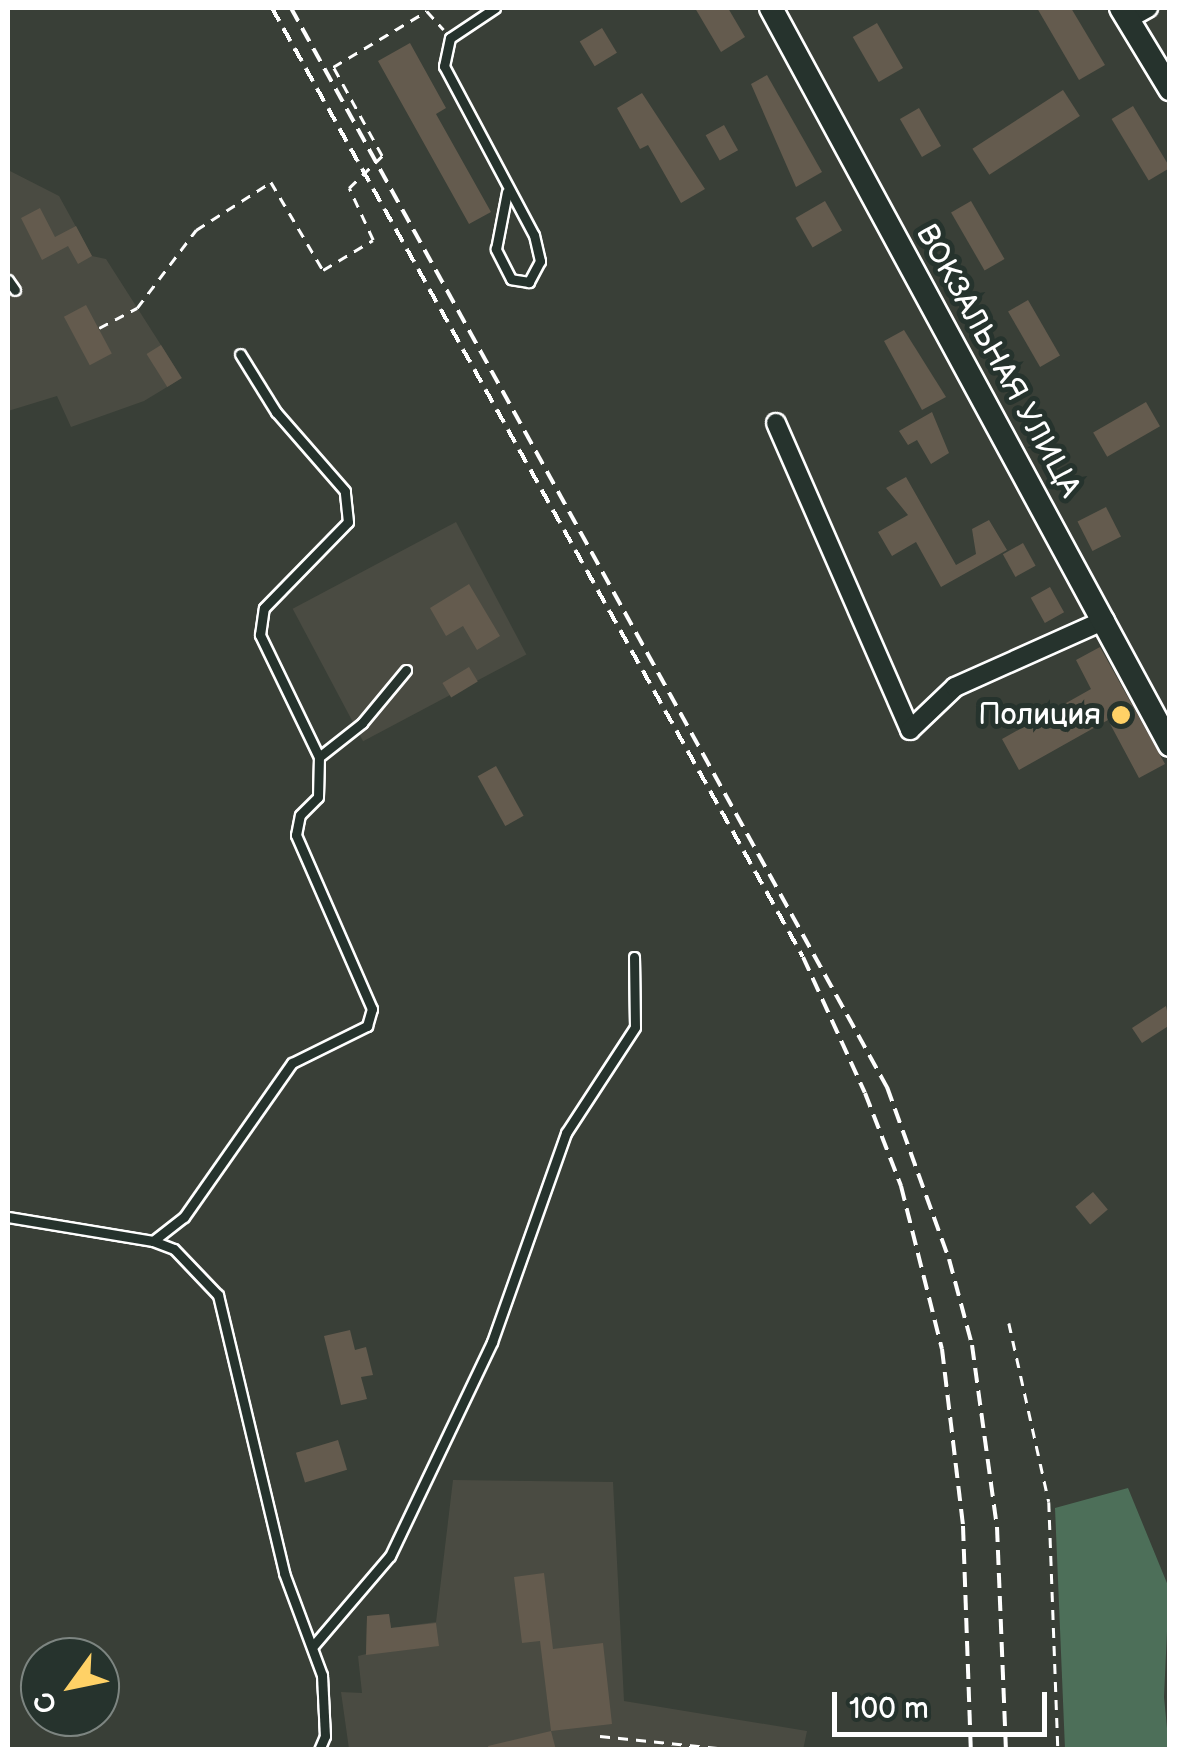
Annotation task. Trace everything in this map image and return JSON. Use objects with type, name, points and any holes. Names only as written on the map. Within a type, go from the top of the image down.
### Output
[{"type":"street","name":"ВОКЗАЛЬНАЯ УЛИЦА","points":[[771,8],[1106,620],[1170,745]]},
{"type":"street","points":[[1132,11],[1160,52],[1170,88]]},
{"type":"street","points":[[776,423],[910,730],[955,687],[1106,620]]},
{"type":"lane","points":[[495,8],[450,38],[444,66],[508,192],[540,261],[529,282],[511,278],[496,249],[508,192]]},
{"type":"lane","points":[[8,280],[15,290]]},
{"type":"lane","points":[[153,1241],[184,1217],[292,1063],[367,1026],[372,1010],[359,969],[296,834],[300,815],[318,797],[319,757],[260,635],[264,608],[348,522],[346,491],[276,412],[240,354]]},
{"type":"lane","points":[[319,757],[362,723],[406,670]]},
{"type":"lane","points":[[313,1646],[390,1556],[492,1342],[566,1132],[635,1027],[634,957]]},
{"type":"lane","points":[[8,1217],[153,1241],[174,1249],[218,1295],[284,1574],[322,1675],[325,1736],[319,1750]]},
{"type":"path","points":[[99,328],[137,308],[196,230],[271,182],[323,270],[373,240],[349,188],[382,156],[333,66],[427,11],[450,38]]},
{"type":"path","points":[[1009,1323],[1049,1502],[1058,1750]]},
{"type":"path","points":[[600,1736],[737,1750]]},
{"type":"path","points":[[754,1750],[767,1750]]},
{"type":"shaded area","points":[[8,170],[59,196],[92,256],[106,259],[182,378],[144,401],[71,427],[57,396],[8,411]]},
{"type":"shaded area","points":[[456,522],[526,654],[363,741],[293,609]]},
{"type":"shaded area","points":[[453,1480],[613,1482],[624,1701],[807,1731],[803,1750],[349,1749],[341,1692],[362,1693],[358,1656],[366,1654],[367,1616],[389,1614],[391,1628],[436,1622]]},
{"type":"green space","points":[[1128,1488],[1169,1588],[1164,1697],[1169,1749],[1065,1749],[1055,1508]]},
{"type":"building","points":[[695,8],[728,8],[745,37],[721,52]]},
{"type":"building","points":[[1037,8],[1071,8],[1105,65],[1079,80]]},
{"type":"building","points":[[877,23],[903,68],[879,82],[853,37]]},
{"type":"building","points":[[602,28],[617,53],[595,66],[580,41]]},
{"type":"building","points":[[410,43],[446,108],[436,114],[491,212],[469,224],[378,61]]},
{"type":"building","points":[[767,75],[822,172],[796,187],[751,84]]},
{"type":"building","points":[[1063,90],[1080,116],[989,175],[972,149]]},
{"type":"building","points":[[642,93],[705,189],[681,203],[648,145],[640,149],[617,108]]},
{"type":"building","points":[[1133,106],[1170,168],[1149,181],[1112,119]]},
{"type":"building","points":[[919,108],[941,146],[922,157],[900,119]]},
{"type":"building","points":[[724,125],[738,150],[720,161],[706,135]]},
{"type":"building","points":[[825,201],[842,230],[813,247],[796,218]]},
{"type":"building","points":[[971,201],[1004,259],[985,271],[951,212]]},
{"type":"building","points":[[40,208],[55,237],[76,226],[92,256],[78,264],[68,246],[42,260],[21,218]]},
{"type":"building","points":[[1028,300],[1060,355],[1040,367],[1008,312]]},
{"type":"building","points":[[86,305],[112,354],[90,365],[64,317]]},
{"type":"building","points":[[904,330],[946,397],[922,410],[884,341]]},
{"type":"building","points":[[161,345],[182,378],[167,387],[147,354]]},
{"type":"building","points":[[1146,402],[1160,426],[1107,457],[1093,432]]},
{"type":"building","points":[[932,412],[949,453],[931,464],[917,440],[908,445],[899,431]]},
{"type":"building","points":[[906,477],[956,565],[976,554],[972,529],[989,520],[1007,550],[941,587],[916,542],[892,556],[878,532],[908,515],[886,488]]},
{"type":"building","points":[[1106,507],[1121,536],[1092,551],[1077,522]]},
{"type":"building","points":[[1023,543],[1036,566],[1015,577],[1003,554]]},
{"type":"building","points":[[469,584],[500,636],[477,650],[463,626],[446,636],[430,608]]},
{"type":"building","points":[[1050,587],[1064,612],[1045,623],[1031,598]]},
{"type":"building","points":[[1100,647],[1165,764],[1139,778],[1108,720],[1019,770],[1002,739],[1091,689],[1076,660]]},
{"type":"building","points":[[469,667],[478,682],[451,698],[442,683]]},
{"type":"building","points":[[496,766],[524,816],[505,826],[478,776]]},
{"type":"building","points":[[1166,1006],[1170,1025],[1142,1043],[1132,1028]]},
{"type":"building","points":[[1093,1192],[1108,1210],[1090,1224],[1075,1207]]},
{"type":"building","points":[[350,1330],[355,1350],[366,1347],[373,1375],[361,1377],[367,1399],[341,1405],[324,1336]]},
{"type":"building","points":[[338,1440],[347,1470],[305,1483],[296,1453]]},
{"type":"building","points":[[544,1573],[553,1649],[603,1643],[612,1724],[551,1731],[540,1641],[522,1643],[514,1577]]},
{"type":"building","points":[[389,1614],[391,1628],[436,1623],[439,1646],[366,1655],[367,1616]]},
{"type":"building","points":[[551,1731],[556,1750],[489,1750],[488,1746]]},
{"type":"railway","points":[[272,8],[803,957],[865,1093],[901,1186],[942,1349],[963,1526],[971,1750]]},
{"type":"railway","points":[[291,8],[887,1087],[949,1259],[972,1345],[997,1527],[1006,1750]]},
{"type":"place","name":"Полиция","points":[[1121,715]]}]
